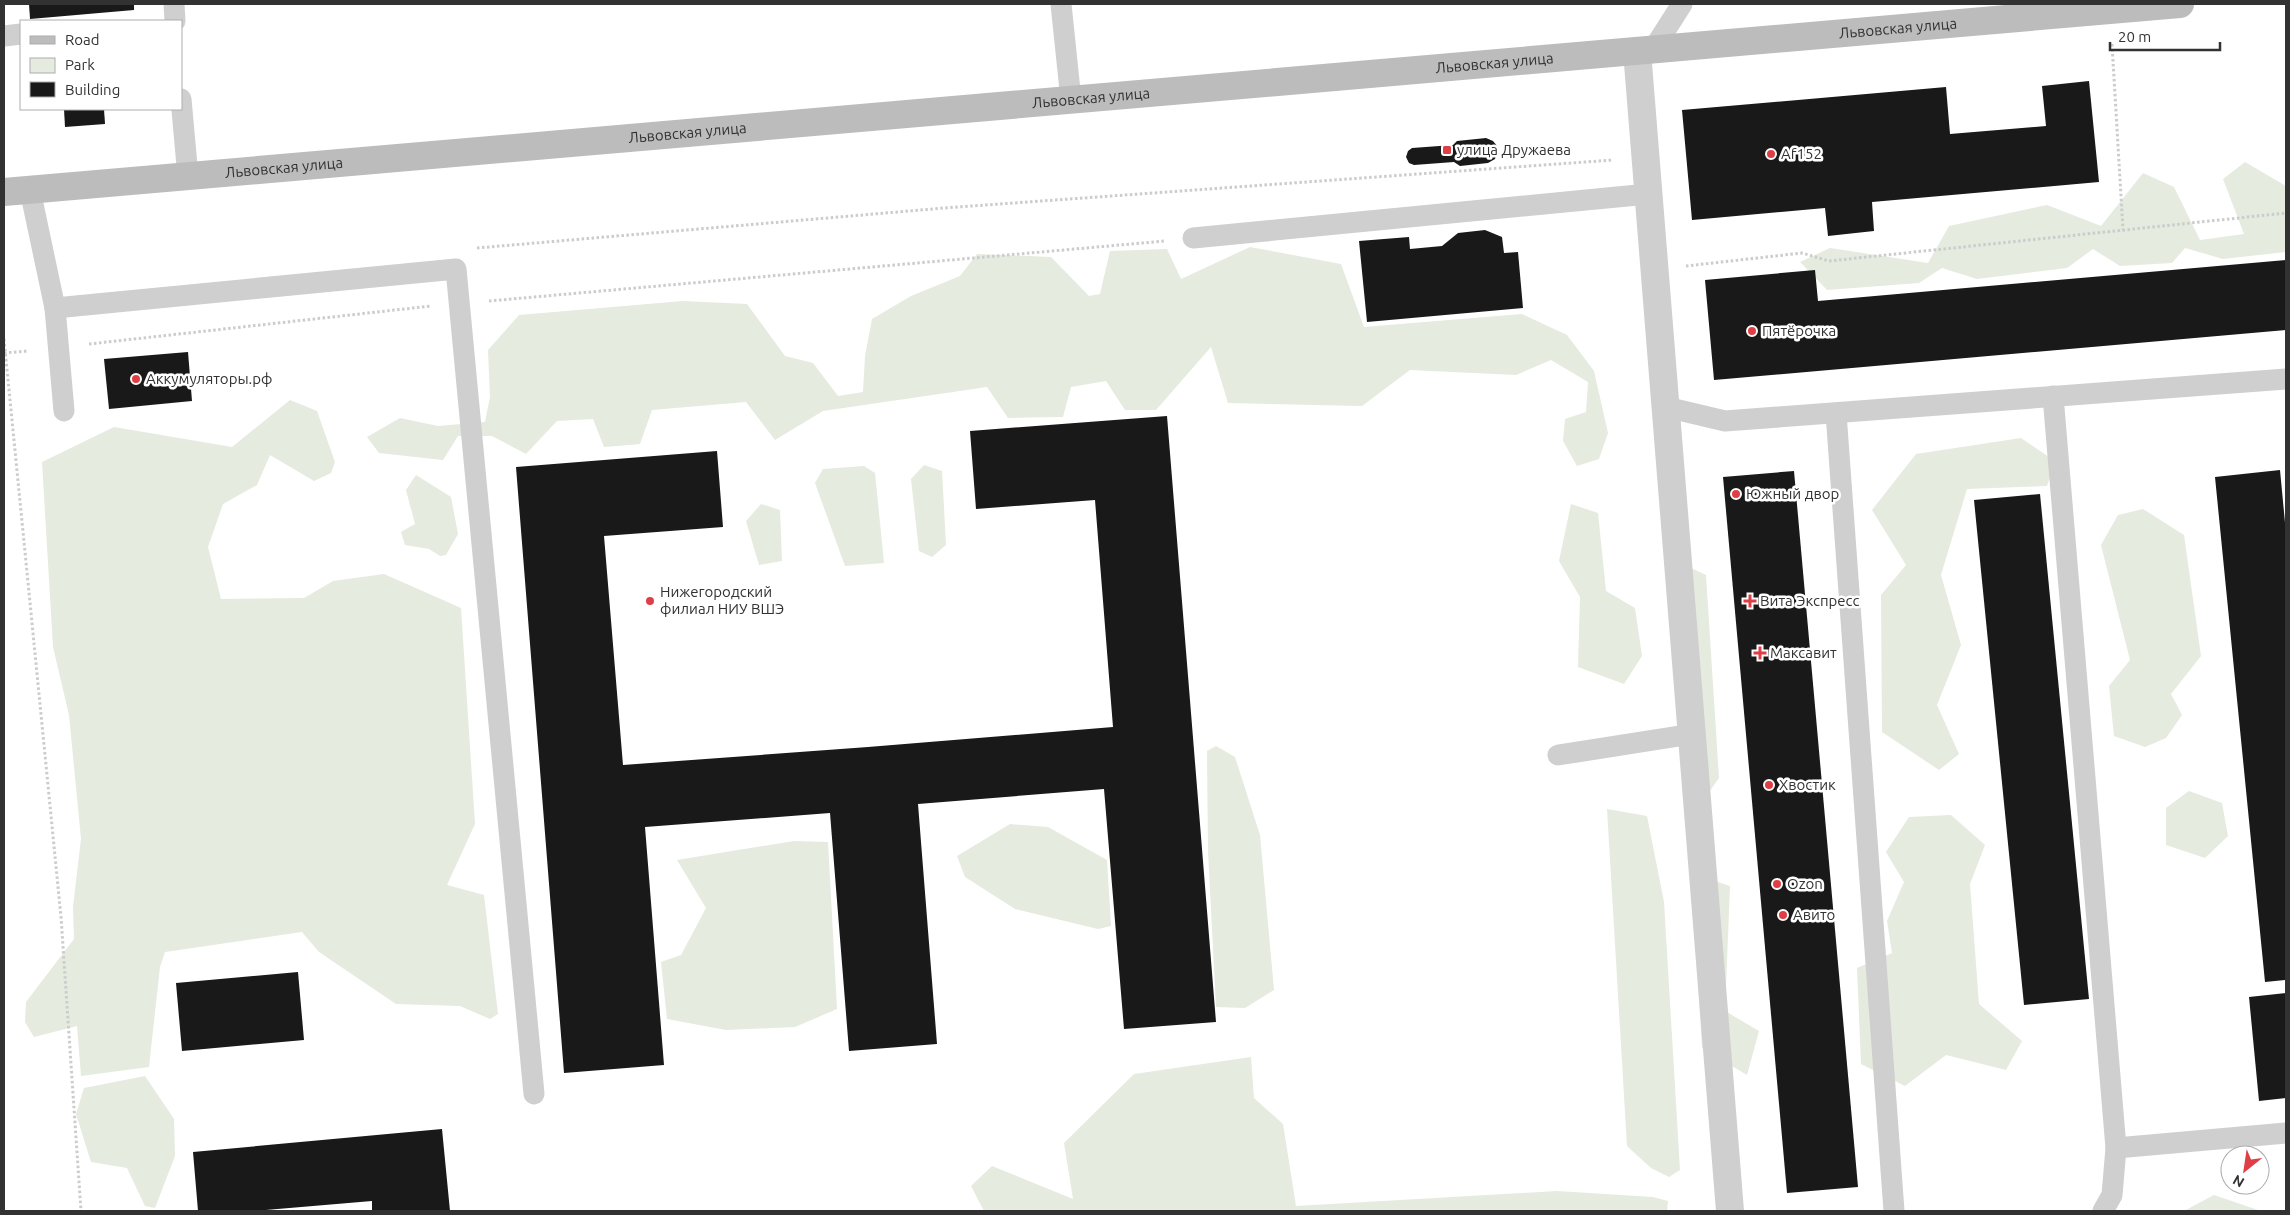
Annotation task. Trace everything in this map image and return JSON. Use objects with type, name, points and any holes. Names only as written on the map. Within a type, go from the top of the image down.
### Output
[{"type":"main road","name":"Львовская улица","points":[[17,191],[2180,4]]},
{"type":"street","points":[[1645,50],[1648,194],[1730,1211]]},
{"type":"lane","points":[[174,4],[175,20]]},
{"type":"lane","points":[[1061,4],[1071,100]]},
{"type":"lane","points":[[1645,50],[1682,4]]},
{"type":"lane","points":[[4,36],[20,34]]},
{"type":"lane","points":[[182,110],[188,177]]},
{"type":"lane","points":[[17,191],[55,308],[64,411]]},
{"type":"lane","points":[[1193,238],[1648,194]]},
{"type":"lane","points":[[55,308],[456,269],[534,1094]]},
{"type":"lane","points":[[1666,407],[1725,421],[2286,379]]},
{"type":"lane","points":[[2053,396],[2116,1148],[2112,1196],[2103,1211]]},
{"type":"lane","points":[[1836,413],[1894,1211]]},
{"type":"lane","points":[[1558,755],[1692,734]]},
{"type":"lane","points":[[2116,1148],[2286,1133]]},
{"type":"path","points":[[2110,10],[2123,230]]},
{"type":"path","points":[[456,269],[476,248],[944,208],[1646,158]]},
{"type":"path","points":[[1655,270],[1802,253],[1829,261],[2286,213]]},
{"type":"path","points":[[4,353],[459,303],[1193,238]]},
{"type":"path","points":[[4,339],[61,917],[81,1211]]},
{"type":"green space","points":[[2245,162],[2286,186],[2286,252],[2223,259],[2185,248],[2172,263],[2120,266],[2093,249],[2067,268],[1977,279],[1942,268],[1919,283],[1827,290],[1800,262],[1830,248],[1928,263],[1949,226],[2047,205],[2101,226],[2143,173],[2174,187],[2200,240],[2244,234],[2223,179]]},
{"type":"green space","points":[[1250,247],[1341,264],[1364,327],[1522,314],[1567,335],[1594,371],[1608,433],[1599,459],[1577,466],[1563,441],[1565,419],[1586,412],[1588,382],[1551,360],[1516,375],[1410,370],[1362,406],[1228,403],[1211,347],[1156,410],[1125,410],[1106,381],[1071,387],[1063,417],[1008,418],[987,387],[823,411],[775,440],[746,402],[652,410],[640,444],[604,447],[593,419],[557,421],[526,454],[492,436],[458,436],[443,460],[379,453],[367,437],[400,418],[438,426],[485,422],[490,397],[488,350],[519,315],[683,301],[747,304],[785,356],[813,363],[838,396],[863,392],[865,356],[872,319],[911,296],[960,276],[977,254],[1051,257],[1089,296],[1100,294],[1110,251],[1167,249],[1181,279]]},
{"type":"green space","points":[[290,400],[317,411],[335,462],[331,473],[314,481],[270,455],[257,485],[223,504],[208,547],[221,599],[304,598],[333,581],[384,574],[461,608],[475,824],[447,885],[484,895],[498,1014],[490,1019],[460,1006],[396,1004],[319,952],[302,932],[165,952],[160,967],[149,1067],[81,1076],[77,1026],[34,1037],[25,1022],[26,1002],[74,939],[73,907],[81,839],[69,715],[53,647],[42,462],[114,427],[232,447]]},
{"type":"green space","points":[[2021,438],[2055,461],[2047,486],[1967,489],[1941,575],[1961,645],[1937,705],[1959,754],[1939,770],[1882,732],[1881,595],[1906,565],[1872,510],[1916,454]]},
{"type":"green space","points":[[924,465],[942,471],[946,545],[932,557],[919,551],[911,479]]},
{"type":"green space","points":[[864,466],[875,473],[884,563],[845,566],[815,483],[823,469]]},
{"type":"green space","points":[[416,475],[451,497],[458,534],[446,555],[440,556],[429,549],[405,545],[401,532],[415,524],[406,490]]},
{"type":"green space","points":[[761,504],[780,510],[782,561],[759,565],[746,521]]},
{"type":"green space","points":[[1571,504],[1598,513],[1606,591],[1635,608],[1642,656],[1624,684],[1578,667],[1580,597],[1559,561]]},
{"type":"green space","points":[[2143,509],[2184,535],[2201,656],[2171,694],[2182,715],[2166,738],[2145,747],[2114,736],[2109,686],[2130,660],[2101,545],[2118,515]]},
{"type":"green space","points":[[1689,567],[1706,575],[1719,778],[1704,799]]},
{"type":"green space","points":[[1216,746],[1235,757],[1260,835],[1274,990],[1245,1008],[1216,1007],[1208,851],[1207,751]]},
{"type":"green space","points":[[2189,791],[2222,803],[2228,836],[2205,858],[2166,845],[2166,808]]},
{"type":"green space","points":[[1607,809],[1647,816],[1664,902],[1680,1170],[1669,1177],[1651,1168],[1627,1146]]},
{"type":"green space","points":[[1951,815],[1985,845],[1970,884],[1979,1004],[2022,1041],[2006,1070],[1946,1055],[1905,1086],[1861,1064],[1857,968],[1892,953],[1887,921],[1904,882],[1886,852],[1909,817]]},
{"type":"green space","points":[[1010,824],[1048,827],[1107,860],[1111,926],[1098,929],[1015,909],[965,877],[957,856]]},
{"type":"green space","points":[[794,841],[828,842],[837,1009],[795,1027],[726,1030],[667,1019],[661,962],[681,955],[706,908],[677,860]]},
{"type":"green space","points":[[1712,880],[1730,886],[1725,1011],[1759,1031],[1747,1075],[1702,1048],[1693,902]]},
{"type":"green space","points":[[1251,1057],[1254,1098],[1283,1124],[1296,1206],[1557,1191],[1653,1197],[1668,1201],[1667,1211],[984,1211],[971,1186],[992,1166],[1073,1199],[1064,1143],[1134,1074]]},
{"type":"green space","points":[[145,1076],[174,1119],[175,1156],[155,1208],[145,1206],[127,1168],[91,1162],[76,1114],[84,1088]]},
{"type":"green space","points":[[2214,1195],[2258,1210],[2258,1211],[2184,1211]]},
{"type":"building","points":[[29,4],[134,4],[134,10],[30,19]]},
{"type":"building","points":[[2089,81],[2099,182],[1872,202],[1874,231],[1828,236],[1825,208],[1692,220],[1682,110],[1946,87],[1950,134],[2046,126],[2042,86]]},
{"type":"building","points":[[64,110],[104,110],[105,124],[65,127]]},
{"type":"building","points":[[1486,138],[1493,141],[1498,147],[1495,159],[1488,163],[1460,166],[1454,162],[1414,165],[1409,163],[1406,157],[1408,151],[1412,148],[1453,145],[1457,141]]},
{"type":"building","points":[[1485,230],[1502,237],[1504,253],[1518,252],[1523,308],[1367,322],[1359,241],[1409,237],[1410,249],[1442,246],[1458,233]]},
{"type":"building","points":[[2286,260],[2286,330],[1714,380],[1705,280],[1815,270],[1818,301]]},
{"type":"building","points":[[188,352],[192,401],[109,409],[104,359]]},
{"type":"building","points":[[1167,416],[1216,1022],[1124,1029],[1104,789],[918,804],[937,1044],[849,1051],[830,813],[645,827],[664,1065],[564,1073],[516,467],[717,451],[723,527],[604,536],[623,765],[868,747],[1113,727],[1095,500],[976,509],[970,431]]},
{"type":"building","points":[[2280,470],[2286,533],[2285,984],[2285,980],[2265,982],[2215,477]]},
{"type":"building","points":[[1794,471],[1858,1187],[1787,1193],[1723,477]]},
{"type":"building","points":[[2040,494],[2089,999],[2024,1005],[1974,500]]},
{"type":"building","points":[[298,972],[304,1040],[182,1051],[176,983]]},
{"type":"building","points":[[2286,993],[2286,1098],[2259,1101],[2249,997]]},
{"type":"building","points":[[442,1129],[450,1211],[372,1211],[372,1201],[253,1211],[198,1211],[193,1152]]},
{"type":"place","name":"улица Дружаева","points":[[1447,150]]},
{"type":"place","name":"Af152","points":[[1771,154]]},
{"type":"place","name":"Пятёрочка","points":[[1752,331]]},
{"type":"place","name":"Аккумуляторы.рф","points":[[136,379]]},
{"type":"place","name":"Южный двор","points":[[1736,494]]},
{"type":"place","name":"Нижегородский филиал НИУ ВШЭ","points":[[650,601]]},
{"type":"place","name":"Вита Экспресс","points":[[1750,601]]},
{"type":"place","name":"Максавит","points":[[1760,653]]},
{"type":"place","name":"Хвостик","points":[[1769,785]]},
{"type":"place","name":"Ozon","points":[[1777,884]]},
{"type":"place","name":"Авито","points":[[1783,915]]}]
